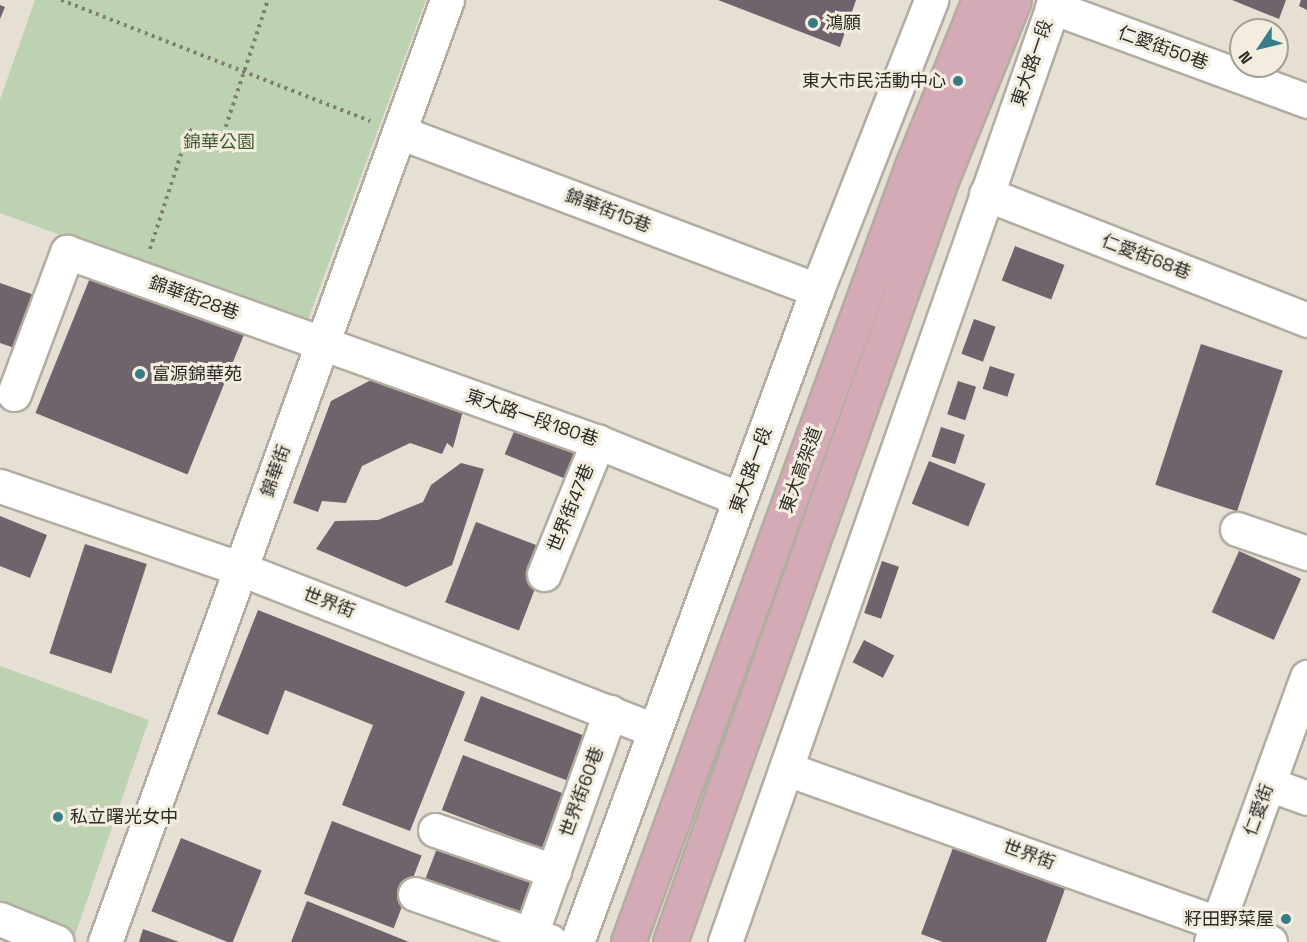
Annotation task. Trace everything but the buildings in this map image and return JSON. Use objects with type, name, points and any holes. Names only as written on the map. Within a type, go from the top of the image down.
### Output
[{"type":"main road","name":"東大高架道","points":[[670,942],[927,172],[979,0]]},
{"type":"main road","name":"東大高架道","points":[[628,942],[927,172],[1014,0]]},
{"type":"street","name":"錦華街","points":[[105,942],[447,0]]},
{"type":"street","name":"東大路一段","points":[[577,942],[817,290],[931,0]]},
{"type":"street","name":"東大路一段","points":[[725,942],[1054,3]]},
{"type":"street","name":"仁愛街50巷","points":[[1054,3],[1307,101]]},
{"type":"street","name":"錦華街15巷","points":[[399,132],[817,290]]},
{"type":"street","name":"仁愛街68巷","points":[[986,194],[1307,320]]},
{"type":"street","name":"錦華街28巷","points":[[14,394],[67,252],[321,344]]},
{"type":"street","name":"東大路一段180巷","points":[[321,344],[598,442],[740,499]]},
{"type":"street","name":"世界街47巷","points":[[544,574],[598,442]]},
{"type":"street","name":"世界街","points":[[0,486],[241,569],[655,730]]},
{"type":"street","points":[[1237,529],[1307,553]]},
{"type":"street","name":"仁愛街","points":[[1214,933],[1307,677]]},
{"type":"street","name":"世界街60巷","points":[[415,894],[541,938],[554,871],[610,712]]},
{"type":"street","name":"世界街","points":[[787,769],[1214,933],[1270,942]]},
{"type":"street","points":[[1269,784],[1307,798]]},
{"type":"street","points":[[435,830],[554,871]]},
{"type":"street","points":[[0,920],[57,942]]},
{"type":"path","points":[[61,0],[399,132]]},
{"type":"path","points":[[141,279],[189,130],[221,141],[268,0]]},
{"type":"green space","name":"錦華公園","points":[[35,0],[426,0],[306,325],[0,213],[0,100]]},
{"type":"green space","name":"私立曙光女中","points":[[0,666],[149,720],[73,941],[0,913]]},
{"type":"place","name":"鴻願","points":[[813,23]]},
{"type":"place","name":"東大市民活動中心","points":[[958,81]]},
{"type":"place","name":"富源錦華苑","points":[[140,374]]},
{"type":"place","name":"私立曙光女中","points":[[58,817]]},
{"type":"place","name":"籽田野菜屋","points":[[1286,919]]}]
